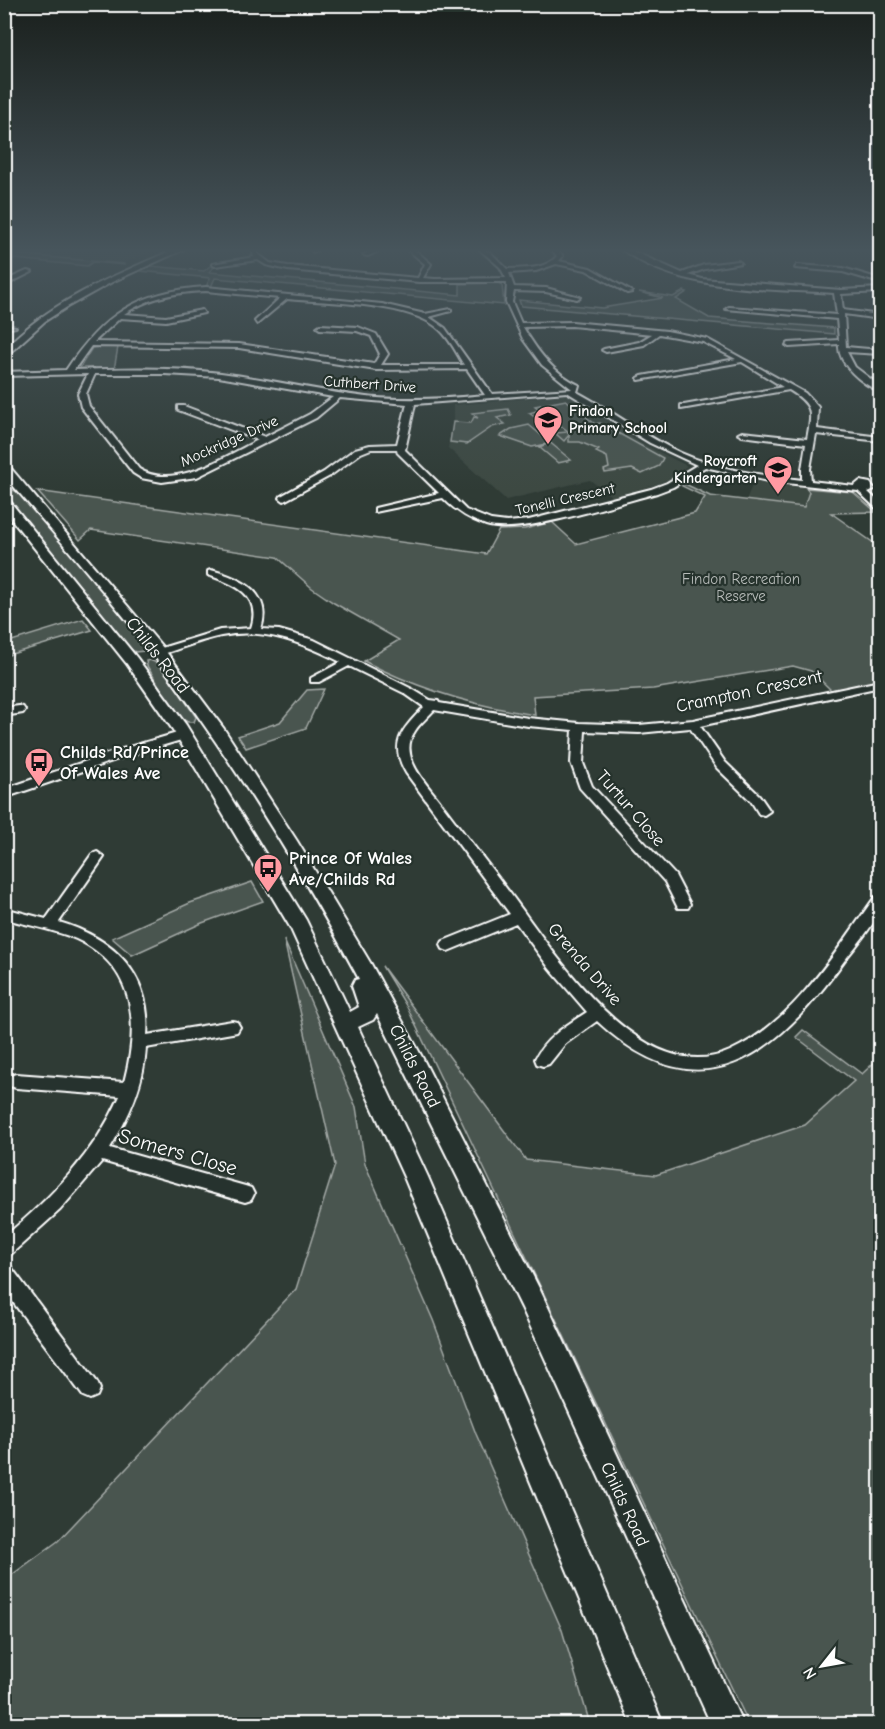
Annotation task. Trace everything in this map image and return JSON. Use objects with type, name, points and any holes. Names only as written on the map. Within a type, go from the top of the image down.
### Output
[{"type":"main road","points":[[4,355],[28,330]]},
{"type":"main road","name":"Childs Road","points":[[4,467],[159,652],[258,791],[311,879],[409,1053],[489,1215],[727,1725]]},
{"type":"main road","points":[[4,490],[20,486]]},
{"type":"main road","name":"Childs Road","points":[[4,502],[132,661],[182,732],[298,926],[416,1177],[647,1725]]},
{"type":"main road","name":"Crampton Crescent","points":[[132,661],[159,652]]},
{"type":"main road","points":[[182,732],[210,723]]},
{"type":"main road","points":[[311,879],[319,904],[370,1004],[370,1010],[366,1016],[345,1022]]},
{"type":"street","points":[[69,373],[87,344],[103,330]]},
{"type":"street","points":[[360,330],[374,335],[384,354],[376,368]]},
{"type":"street","points":[[443,330],[487,397]]},
{"type":"street","points":[[521,330],[540,357],[570,388],[611,417],[661,446],[702,464],[748,475],[868,489],[880,507]]},
{"type":"street","points":[[633,330],[705,340],[807,399],[814,407],[815,417],[803,483]]},
{"type":"street","points":[[841,330],[844,357],[852,369],[880,389]]},
{"type":"street","points":[[606,350],[647,342],[654,338],[657,332]]},
{"type":"street","points":[[789,345],[823,341],[880,352]]},
{"type":"street","points":[[87,344],[239,346],[376,368],[422,370],[468,366]]},
{"type":"street","points":[[642,378],[743,360]]},
{"type":"street","name":"Cuthbert Drive","points":[[4,374],[176,372],[216,375],[337,397],[409,405],[570,388]]},
{"type":"street","name":"Mockridge Drive","points":[[92,373],[81,392],[82,403],[133,468],[144,476],[162,479],[187,477],[266,440],[319,413],[337,397]]},
{"type":"street","points":[[684,406],[790,388]]},
{"type":"street","points":[[284,498],[327,474],[358,451],[370,447],[400,446],[407,426],[409,405]]},
{"type":"street","points":[[181,408],[266,440]]},
{"type":"street","points":[[813,431],[880,439]]},
{"type":"street","points":[[742,434],[811,442]]},
{"type":"street","name":"Tonelli Crescent","points":[[400,446],[407,459],[444,495],[472,518],[489,523],[522,524],[654,491],[670,485],[702,464]]},
{"type":"street","points":[[378,510],[444,495]]},
{"type":"street","points":[[211,573],[237,583],[258,604],[260,614],[255,631]]},
{"type":"street","name":"Crampton Crescent","points":[[159,652],[208,636],[255,631],[300,638],[433,705],[511,720],[579,728],[639,729],[693,724],[880,684]]},
{"type":"street","points":[[315,680],[348,662]]},
{"type":"street","name":"Crampton Crescent","points":[[863,688],[880,688]]},
{"type":"street","name":"Grenda Drive","points":[[433,705],[407,731],[403,747],[406,763],[567,979],[598,1012],[637,1045],[662,1058],[693,1064],[728,1059],[763,1039],[794,1013],[880,901]]},
{"type":"street","points":[[4,712],[19,710]]},
{"type":"street","points":[[693,724],[721,765],[755,798],[764,812]]},
{"type":"street","name":"Turtur Close","points":[[579,728],[577,763],[586,788],[670,879],[683,904]]},
{"type":"street","points":[[6,794],[182,732]]},
{"type":"street","points":[[49,925],[97,857]]},
{"type":"street","points":[[4,913],[70,931],[93,942],[112,956],[132,984],[139,1007],[140,1043],[130,1090],[117,1123],[98,1152],[56,1204],[4,1249]]},
{"type":"street","points":[[448,945],[519,916]]},
{"type":"street","points":[[543,1059],[559,1039],[598,1012]]},
{"type":"street","points":[[140,1043],[232,1027]]},
{"type":"street","points":[[16,1081],[130,1090]]},
{"type":"street","name":"Somers Close","points":[[98,1152],[245,1194]]},
{"type":"street","points":[[4,1274],[90,1389]]},
{"type":"shaded area","name":"Findon Primary School","points":[[571,396],[638,441],[687,466],[671,478],[655,485],[612,497],[590,480],[506,500],[448,448],[453,422],[453,405]]},
{"type":"shaded area","name":"Roycroft Kindergarten","points":[[754,481],[806,488],[809,492],[808,502],[805,507],[746,500]]},
{"type":"green space","points":[[786,330],[834,330],[834,334]]},
{"type":"green space","points":[[118,347],[114,370],[79,369],[92,348]]},
{"type":"green space","points":[[566,400],[595,424],[600,423],[663,458],[659,466],[642,474],[632,469],[605,473],[604,470],[609,468],[607,457],[596,452],[599,450],[580,442],[569,442],[569,435],[564,441],[555,433],[569,432],[553,420],[542,422],[529,413],[540,410],[535,406]]},
{"type":"green space","points":[[508,409],[511,415],[497,418],[505,424],[492,427],[467,444],[450,442],[453,422],[471,423],[474,417],[478,418],[472,413]]},
{"type":"green space","points":[[529,425],[571,460],[558,463],[539,447],[547,444],[532,447],[500,436],[511,429]]},
{"type":"green space","name":"Findon Recreation Reserve","points":[[685,484],[710,496],[804,507],[809,492],[806,488],[853,492],[876,512],[831,513],[878,546],[880,552],[880,682],[831,690],[811,671],[793,666],[653,689],[533,696],[535,715],[490,707],[426,688],[364,661],[399,640],[334,603],[312,588],[277,557],[91,530],[80,540],[37,491],[486,554],[499,530],[525,529],[552,522],[576,544],[695,513],[705,497],[682,486]]},
{"type":"green space","points":[[13,490],[22,494],[146,645],[144,651],[135,652],[127,647],[7,500],[7,493]]},
{"type":"green space","points":[[83,619],[92,630],[5,656],[5,643]]},
{"type":"green space","points":[[150,660],[161,665],[196,717],[194,722],[178,717],[147,666],[146,661]]},
{"type":"green space","points":[[324,689],[306,728],[246,748],[238,736],[280,722],[307,690]]},
{"type":"green space","points":[[252,882],[263,901],[202,923],[132,955],[112,938],[190,903]]},
{"type":"green space","points":[[284,940],[356,1107],[365,1164],[433,1320],[476,1434],[562,1630],[590,1724],[5,1724],[5,1580],[58,1541],[296,1289],[335,1165]]},
{"type":"green space","points":[[382,966],[526,1160],[656,1175],[805,1125],[854,1081],[796,1037],[803,1030],[862,1074],[880,1057],[880,1724],[749,1724],[407,1007]]},
{"type":"place","name":"Findon Primary School","points":[[548,446]]},
{"type":"place","name":"Roycroft Kindergarten","points":[[778,496]]},
{"type":"place","name":"Childs Rd/Prince Of Wales Ave","points":[[39,788]]},
{"type":"place","name":"Prince Of Wales Ave/Childs Rd","points":[[268,894]]}]
